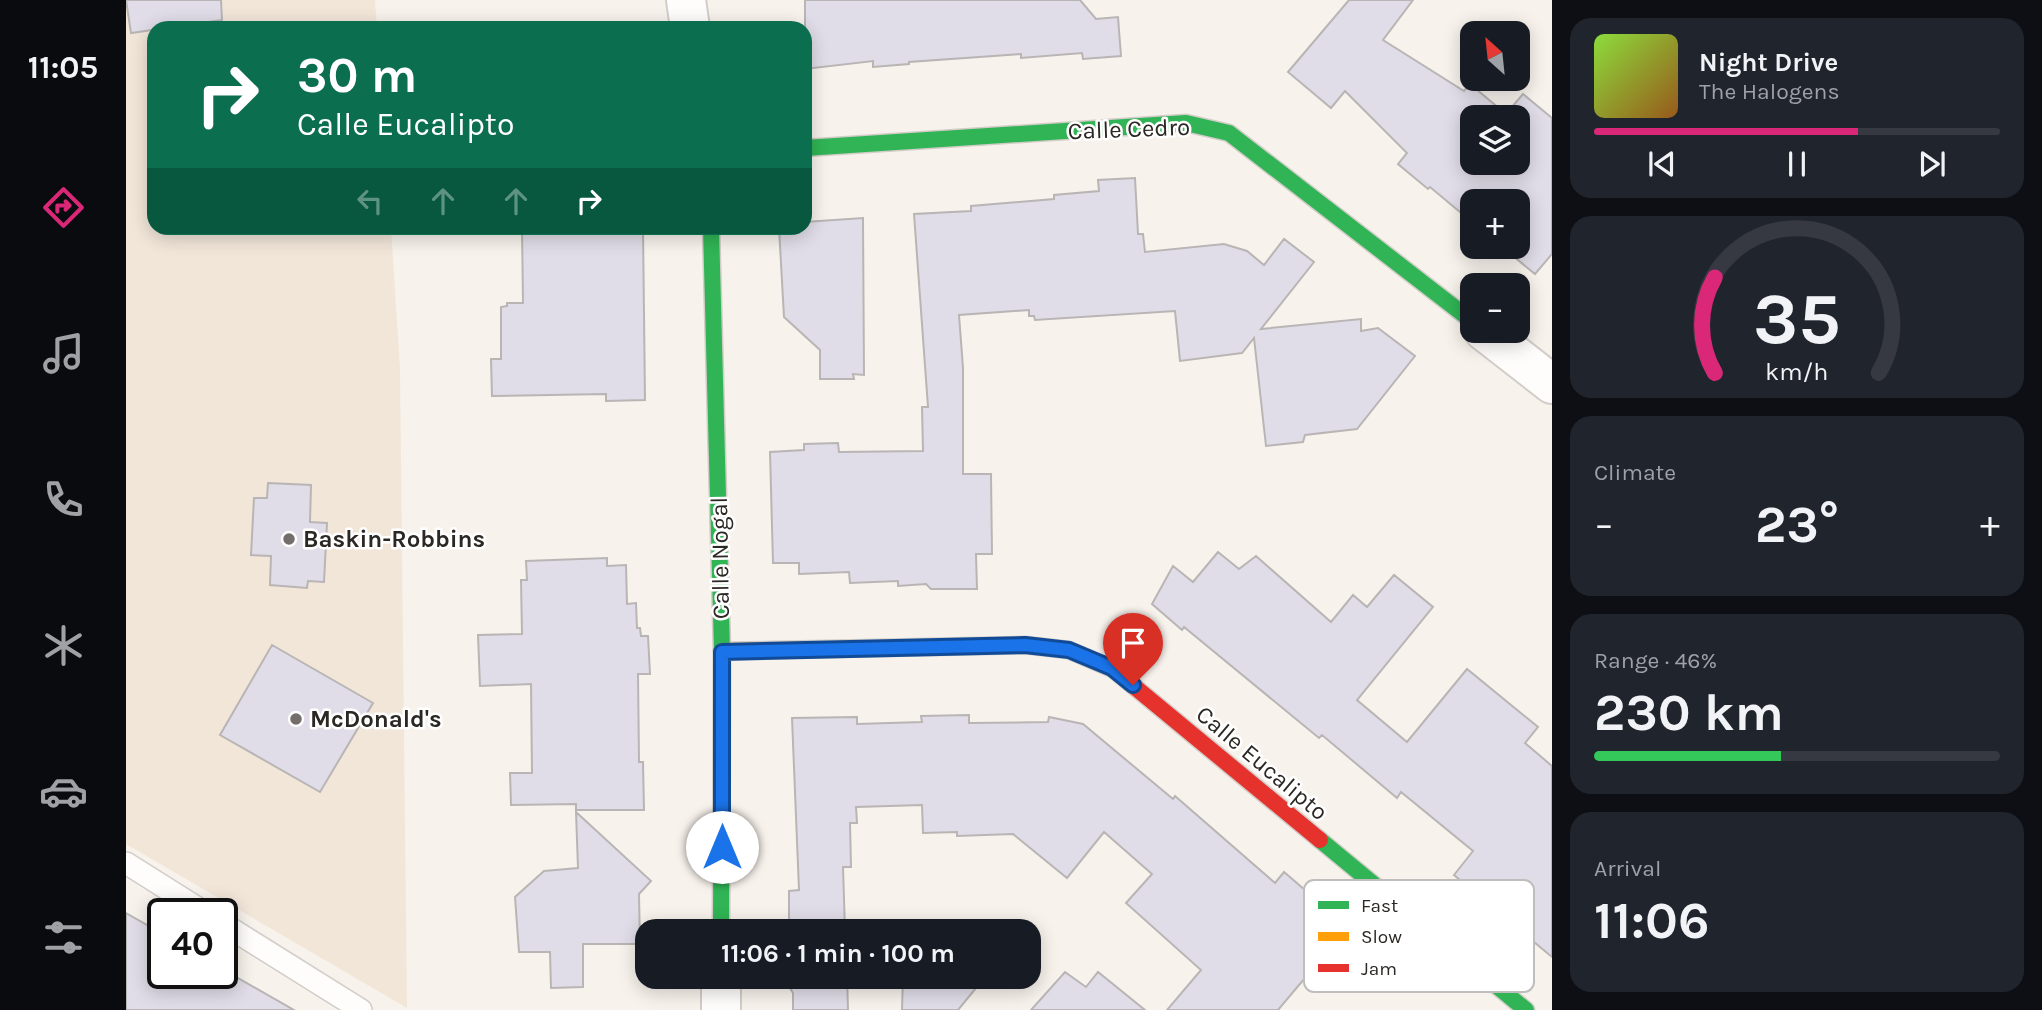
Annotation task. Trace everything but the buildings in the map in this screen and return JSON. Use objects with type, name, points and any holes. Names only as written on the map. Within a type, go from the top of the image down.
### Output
[{"type":"street","points":[[686,0],[689,21]]},
{"type":"street","name":"Calle Cedro","points":[[812,148],[1186,123],[1229,133],[1460,312]]},
{"type":"street","name":"Calle Nogal","points":[[711,235],[722,652],[721,919]]},
{"type":"street","points":[[1499,343],[1552,384]]},
{"type":"street","name":"Calle Eucalipto","points":[[722,652],[1025,645],[1069,650],[1112,668],[1369,880]]},
{"type":"street","points":[[721,989],[721,1010]]},
{"type":"street","name":"Calle Eucalipto","points":[[1504,992],[1526,1010]]},
{"type":"lane","points":[[126,863],[182,898]]},
{"type":"lane","points":[[238,933],[361,1010]]},
{"type":"shaded area","points":[[126,0],[375,0],[376,21],[147,21],[147,235],[391,235],[400,369],[407,1008],[238,909],[238,898],[219,898],[126,844]]},
{"type":"traffic: fast","points":[[812,148],[1186,123],[1229,133],[1460,312]]},
{"type":"traffic: fast","points":[[711,235],[722,651],[721,919]]},
{"type":"traffic: fast","points":[[1320,840],[1368,880]]},
{"type":"traffic: fast","points":[[1504,992],[1526,1010]]},
{"type":"traffic: slow","points":[[722,651],[1025,645],[1069,650],[1113,669]]},
{"type":"traffic: jam","points":[[1113,669],[1320,840]]},
{"type":"place","name":"Baskin-Robbins","points":[[289,539]]},
{"type":"place","name":"McDonald's","points":[[296,719]]},
{"type":"route","points":[[722,847],[722,652],[1025,645],[1069,650],[1112,668],[1133,685]]}]
